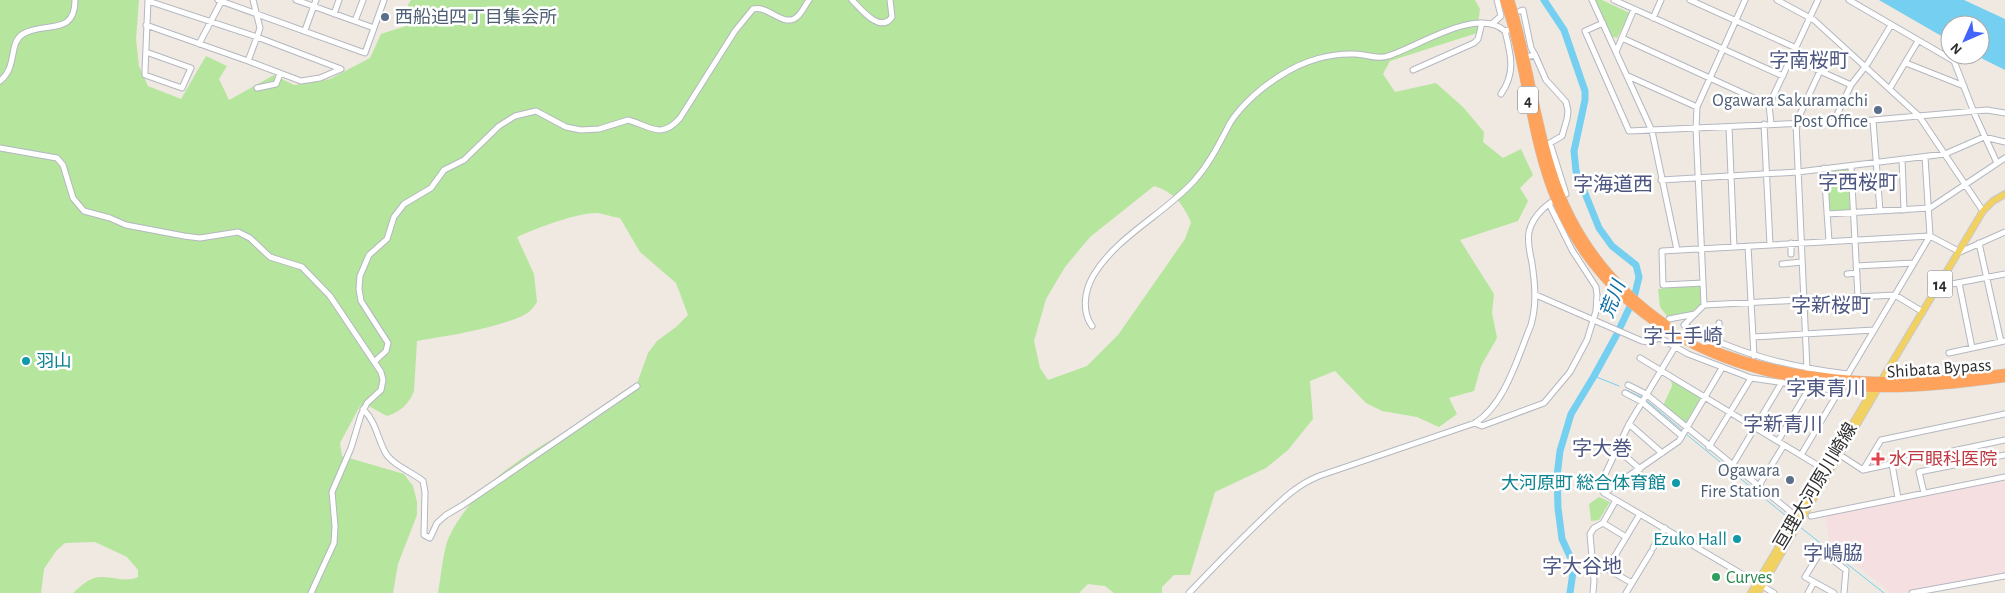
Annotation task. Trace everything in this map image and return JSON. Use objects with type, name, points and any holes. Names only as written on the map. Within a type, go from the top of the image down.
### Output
[{"type":"highway","name":"Shibata Bypass","points":[[1504,0],[1509,30],[1537,140],[1555,200],[1571,230],[1592,262],[1617,291],[1650,316],[1692,345],[1738,365],[1808,381],[1878,386],[1942,386],[2005,378]]},
{"type":"highway","name":"Shibata Bypass","points":[[1510,0],[1547,153],[1555,200],[1617,283],[1650,316]]},
{"type":"highway","name":"Shibata Bypass","points":[[1878,386],[2005,373]]},
{"type":"main road","name":"亘理大河原川崎線","points":[[1758,593],[1760,585],[1796,523],[1983,211],[1993,201],[2005,194]]},
{"type":"main road","name":"亘理大河原川崎線","points":[[1827,471],[1840,455],[1878,386]]},
{"type":"main road","name":"亘理大河原川崎線","points":[[1751,593],[1760,585]]},
{"type":"street","points":[[0,81],[10,70],[17,40],[20,36],[32,30],[55,27],[67,22],[73,15],[75,0]]},
{"type":"street","points":[[199,44],[220,0],[365,53],[384,0]]},
{"type":"street","points":[[248,61],[260,28],[253,0]]},
{"type":"street","points":[[296,0],[374,28]]},
{"type":"street","points":[[305,30],[316,0]]},
{"type":"street","points":[[334,14],[339,0]]},
{"type":"street","points":[[355,21],[363,0]]},
{"type":"street","points":[[374,362],[386,351],[388,343],[361,301],[359,289],[360,276],[366,259],[387,238],[394,217],[404,204],[432,188],[444,170],[469,156],[506,121],[526,112],[536,111],[542,113],[574,130],[599,129],[628,120],[652,130],[667,128],[680,118],[735,31],[753,10],[761,9],[792,20],[797,17],[808,0]]},
{"type":"street","points":[[852,0],[870,18],[883,23],[889,21],[892,17],[890,0]]},
{"type":"street","points":[[1493,24],[1501,16],[1497,0]]},
{"type":"street","points":[[1592,0],[1652,131],[1677,250]]},
{"type":"street","points":[[1614,0],[1783,76]]},
{"type":"street","points":[[1653,18],[1661,0]]},
{"type":"street","points":[[1690,0],[1796,48]]},
{"type":"street","points":[[1745,0],[1697,107],[1696,128],[1704,305],[1684,325],[1720,344],[1754,356],[1807,369],[1848,374],[1930,236],[1925,157]]},
{"type":"street","points":[[1771,124],[1770,105],[1818,0]]},
{"type":"street","points":[[1849,0],[1954,61],[1984,137],[1997,163]]},
{"type":"street","points":[[146,25],[300,81],[320,78],[341,68],[148,1],[146,25],[145,75],[182,88],[191,68],[146,52]]},
{"type":"street","points":[[1781,1],[1809,17],[1866,66],[1919,116],[1983,211]]},
{"type":"street","points":[[1616,52],[1634,9]]},
{"type":"street","points":[[1189,593],[1285,496],[1301,484],[1327,473],[1475,423],[1483,418],[1499,400],[1535,312],[1536,295],[1528,233],[1537,216],[1555,200],[1566,194],[1550,143],[1562,136],[1568,111],[1566,102],[1546,80],[1532,48],[1524,10],[1520,11]]},
{"type":"street","points":[[1602,22],[1585,31],[1629,131],[1873,120],[1974,111],[2005,113]]},
{"type":"street","points":[[1412,70],[1474,43],[1478,39],[1482,23]]},
{"type":"street","points":[[1092,326],[1086,317],[1085,301],[1093,276],[1104,260],[1129,236],[1169,205],[1194,181],[1214,156],[1230,123],[1239,111],[1270,83],[1294,68],[1331,55],[1388,56],[1445,31],[1482,23],[1493,24],[1509,30],[1511,75],[1501,94]]},
{"type":"street","points":[[1834,121],[1850,85],[1866,66],[1891,25]]},
{"type":"street","points":[[1622,38],[1770,105]]},
{"type":"street","points":[[1890,88],[1918,41]]},
{"type":"street","points":[[1525,57],[1536,55]]},
{"type":"street","points":[[1791,58],[1850,85]]},
{"type":"street","points":[[1906,63],[1964,86]]},
{"type":"street","points":[[1807,369],[1796,123],[1820,71]]},
{"type":"street","points":[[257,88],[276,84],[280,74]]},
{"type":"street","points":[[1627,76],[1697,107]]},
{"type":"street","points":[[1873,120],[1880,211]]},
{"type":"street","points":[[1764,124],[1770,245]]},
{"type":"street","points":[[1729,127],[1734,247]]},
{"type":"street","points":[[1662,180],[1798,172],[1925,157],[1945,154],[1984,137],[2005,142]]},
{"type":"street","points":[[0,148],[57,158],[66,172],[73,198],[84,211],[110,218],[126,225],[184,236],[200,238],[238,232],[250,238],[270,257],[298,265],[330,296],[383,376],[381,390],[363,409],[351,448],[332,492],[335,526],[334,547],[311,593]]},
{"type":"street","points":[[1827,214],[1927,209],[2005,158]]},
{"type":"street","points":[[1902,159],[1904,210]]},
{"type":"street","points":[[1851,166],[1858,297]]},
{"type":"street","points":[[1824,168],[1829,241]]},
{"type":"street","points":[[1475,423],[1482,426],[1544,403],[1579,358],[1587,340],[1597,300],[1596,288],[1572,250],[1555,200]]},
{"type":"street","name":"14","points":[[1960,252],[2005,232]]},
{"type":"street","points":[[1703,283],[1663,285],[1662,251],[1930,236],[1960,252]]},
{"type":"street","points":[[1791,243],[1791,254]]},
{"type":"street","points":[[1949,353],[2003,342],[1979,243]]},
{"type":"street","points":[[1748,246],[1754,356]]},
{"type":"street","points":[[1782,264],[1802,262]]},
{"type":"street","points":[[1856,266],[1914,263]]},
{"type":"street","points":[[1846,274],[1857,273]]},
{"type":"street","points":[[1939,285],[2005,274]]},
{"type":"street","points":[[1959,283],[1972,348]]},
{"type":"street","points":[[1536,295],[1622,334],[1642,341],[1649,342],[1660,336],[1675,347],[1722,368],[1751,378],[1839,391],[1801,455]]},
{"type":"street","points":[[1704,305],[1895,295],[1923,312]]},
{"type":"street","points":[[1669,319],[1696,314]]},
{"type":"street","points":[[1719,323],[1720,344]]},
{"type":"street","points":[[1753,337],[1874,330]]},
{"type":"street","points":[[1675,347],[1629,424],[1598,487],[1604,494],[1774,593]]},
{"type":"street","points":[[1640,358],[1827,471]]},
{"type":"street","points":[[1604,494],[1679,441],[1722,368]]},
{"type":"street","points":[[1709,447],[1751,378]]},
{"type":"street","points":[[1732,466],[1782,382]]},
{"type":"street","points":[[1628,385],[1684,433],[1709,447],[1758,487],[1796,523]]},
{"type":"street","points":[[363,409],[373,422],[391,459],[423,481],[425,492],[424,535],[430,538],[437,523],[446,515],[636,386]]},
{"type":"street","points":[[1778,441],[1810,387]]},
{"type":"street","points":[[1624,393],[1644,398],[1684,433]]},
{"type":"street","points":[[1863,470],[1881,440],[2005,414]]},
{"type":"street","points":[[1629,424],[1662,453]]},
{"type":"street","points":[[1840,455],[1863,470],[2005,440]]},
{"type":"street","points":[[1758,487],[1784,445]]},
{"type":"street","points":[[1617,449],[1640,469]]},
{"type":"street","points":[[1924,493],[1919,472],[2005,455]]},
{"type":"street","points":[[1892,464],[1898,498]]},
{"type":"street","points":[[1810,516],[2005,477]]},
{"type":"street","points":[[1593,593],[1590,534],[1594,528],[1603,523],[1616,500]]},
{"type":"street","points":[[1607,569],[1640,514]]},
{"type":"street","points":[[1603,523],[1626,537]]},
{"type":"street","points":[[1626,593],[1665,528]]},
{"type":"street","points":[[1834,593],[1806,576],[1821,551],[1846,570],[1844,593]]},
{"type":"street","points":[[1593,571],[1607,569],[1632,583]]},
{"type":"street","points":[[1912,593],[2005,576]]},
{"type":"street","points":[[1808,593],[1814,582]]},
{"type":"shaded area","points":[[2005,480],[2005,574],[1892,593],[1830,545],[1825,516]]},
{"type":"green space","points":[[0,0],[139,0],[136,39],[139,66],[148,86],[181,99],[206,56],[227,66],[219,79],[229,100],[274,75],[294,85],[330,79],[370,58],[381,34],[406,26],[407,7],[411,0],[1475,0],[1480,9],[1477,33],[1390,61],[1383,74],[1395,92],[1436,83],[1464,108],[1484,132],[1483,142],[1503,158],[1521,149],[1533,175],[1520,188],[1528,201],[1518,221],[1460,240],[1494,294],[1492,313],[1497,338],[1481,366],[1474,391],[1449,398],[1457,414],[1439,427],[1417,417],[1382,411],[1366,403],[1335,371],[1310,381],[1313,419],[1288,450],[1266,468],[1215,492],[1190,575],[1174,575],[1162,587],[1162,593],[1114,593],[1105,586],[1088,584],[1079,593],[438,593],[449,537],[463,513],[481,492],[502,473],[526,456],[550,440],[623,399],[635,389],[648,353],[657,341],[688,315],[676,283],[640,252],[620,218],[589,213],[568,218],[517,237],[534,274],[537,302],[530,311],[493,326],[417,341],[414,391],[407,404],[400,410],[387,416],[365,404],[360,406],[340,443],[342,456],[404,474],[413,486],[417,502],[417,515],[398,564],[393,593],[73,593],[96,577],[133,579],[138,577],[138,570],[127,557],[95,542],[65,543],[56,551],[44,569],[41,593],[0,593]],"holes":[[[1154,186],[1177,199],[1191,222],[1185,239],[1118,335],[1087,366],[1048,380],[1040,368],[1034,341],[1046,299],[1065,267],[1090,237]]]},
{"type":"green space","points":[[1593,0],[1602,0],[1630,13],[1617,38],[1609,36]]},
{"type":"green space","points":[[1849,168],[1851,211],[1828,212],[1826,171]]},
{"type":"green space","points":[[1701,286],[1701,305],[1690,313],[1667,316],[1660,307],[1658,289]]},
{"type":"green space","points":[[1671,379],[1701,397],[1685,424],[1663,406],[1672,386]]},
{"type":"green space","points":[[1599,497],[1610,502],[1599,520],[1591,521],[1589,504]]},
{"type":"water","points":[[1879,0],[1964,0],[2005,19],[2005,70],[1990,62],[1990,15],[1940,15],[1940,35]]},
{"type":"waterway","name":"荒川","points":[[1544,0],[1564,30],[1585,91],[1585,100],[1574,151],[1576,171],[1599,228],[1612,246],[1636,265],[1639,277],[1634,298],[1616,336],[1571,414],[1560,451],[1557,476],[1558,508],[1562,539],[1574,565],[1570,593]]},
{"type":"waterway","points":[[1594,376],[1619,386]]},
{"type":"waterway","points":[[1626,390],[1643,398]]},
{"type":"waterway","points":[[1646,400],[1683,431]]},
{"type":"waterway","points":[[1686,434],[1791,520]]},
{"type":"waterway","points":[[1800,527],[1884,593]]},
{"type":"tunnel","points":[[1659,335],[1665,326]]},
{"type":"place","name":"西船迫四丁目集会所","points":[[385,17]]},
{"type":"place","name":"Ogawara Sakuramachi Post Office","points":[[1878,110]]},
{"type":"place","name":"羽山","points":[[26,361]]},
{"type":"place","name":"水戸眼科医院","points":[[1878,459]]},
{"type":"place","name":"Ogawara Fire Station","points":[[1790,480]]},
{"type":"place","name":"大河原町 総合体育館","points":[[1676,483]]},
{"type":"place","name":"Ezuko Hall","points":[[1737,539]]},
{"type":"place","name":"Curves","points":[[1716,577]]},
{"type":"district","name":"字南桜町","points":[[1809,60]]},
{"type":"district","name":"字西桜町","points":[[1858,182]]},
{"type":"district","name":"字海道西","points":[[1613,184]]},
{"type":"district","name":"字新桜町","points":[[1831,305]]},
{"type":"district","name":"字土手崎","points":[[1683,336]]},
{"type":"district","name":"字東青川","points":[[1826,388]]},
{"type":"district","name":"字新青川","points":[[1783,424]]},
{"type":"district","name":"字大巻","points":[[1602,448]]},
{"type":"district","name":"字嶋脇","points":[[1833,553]]},
{"type":"district","name":"字大谷地","points":[[1582,566]]}]
